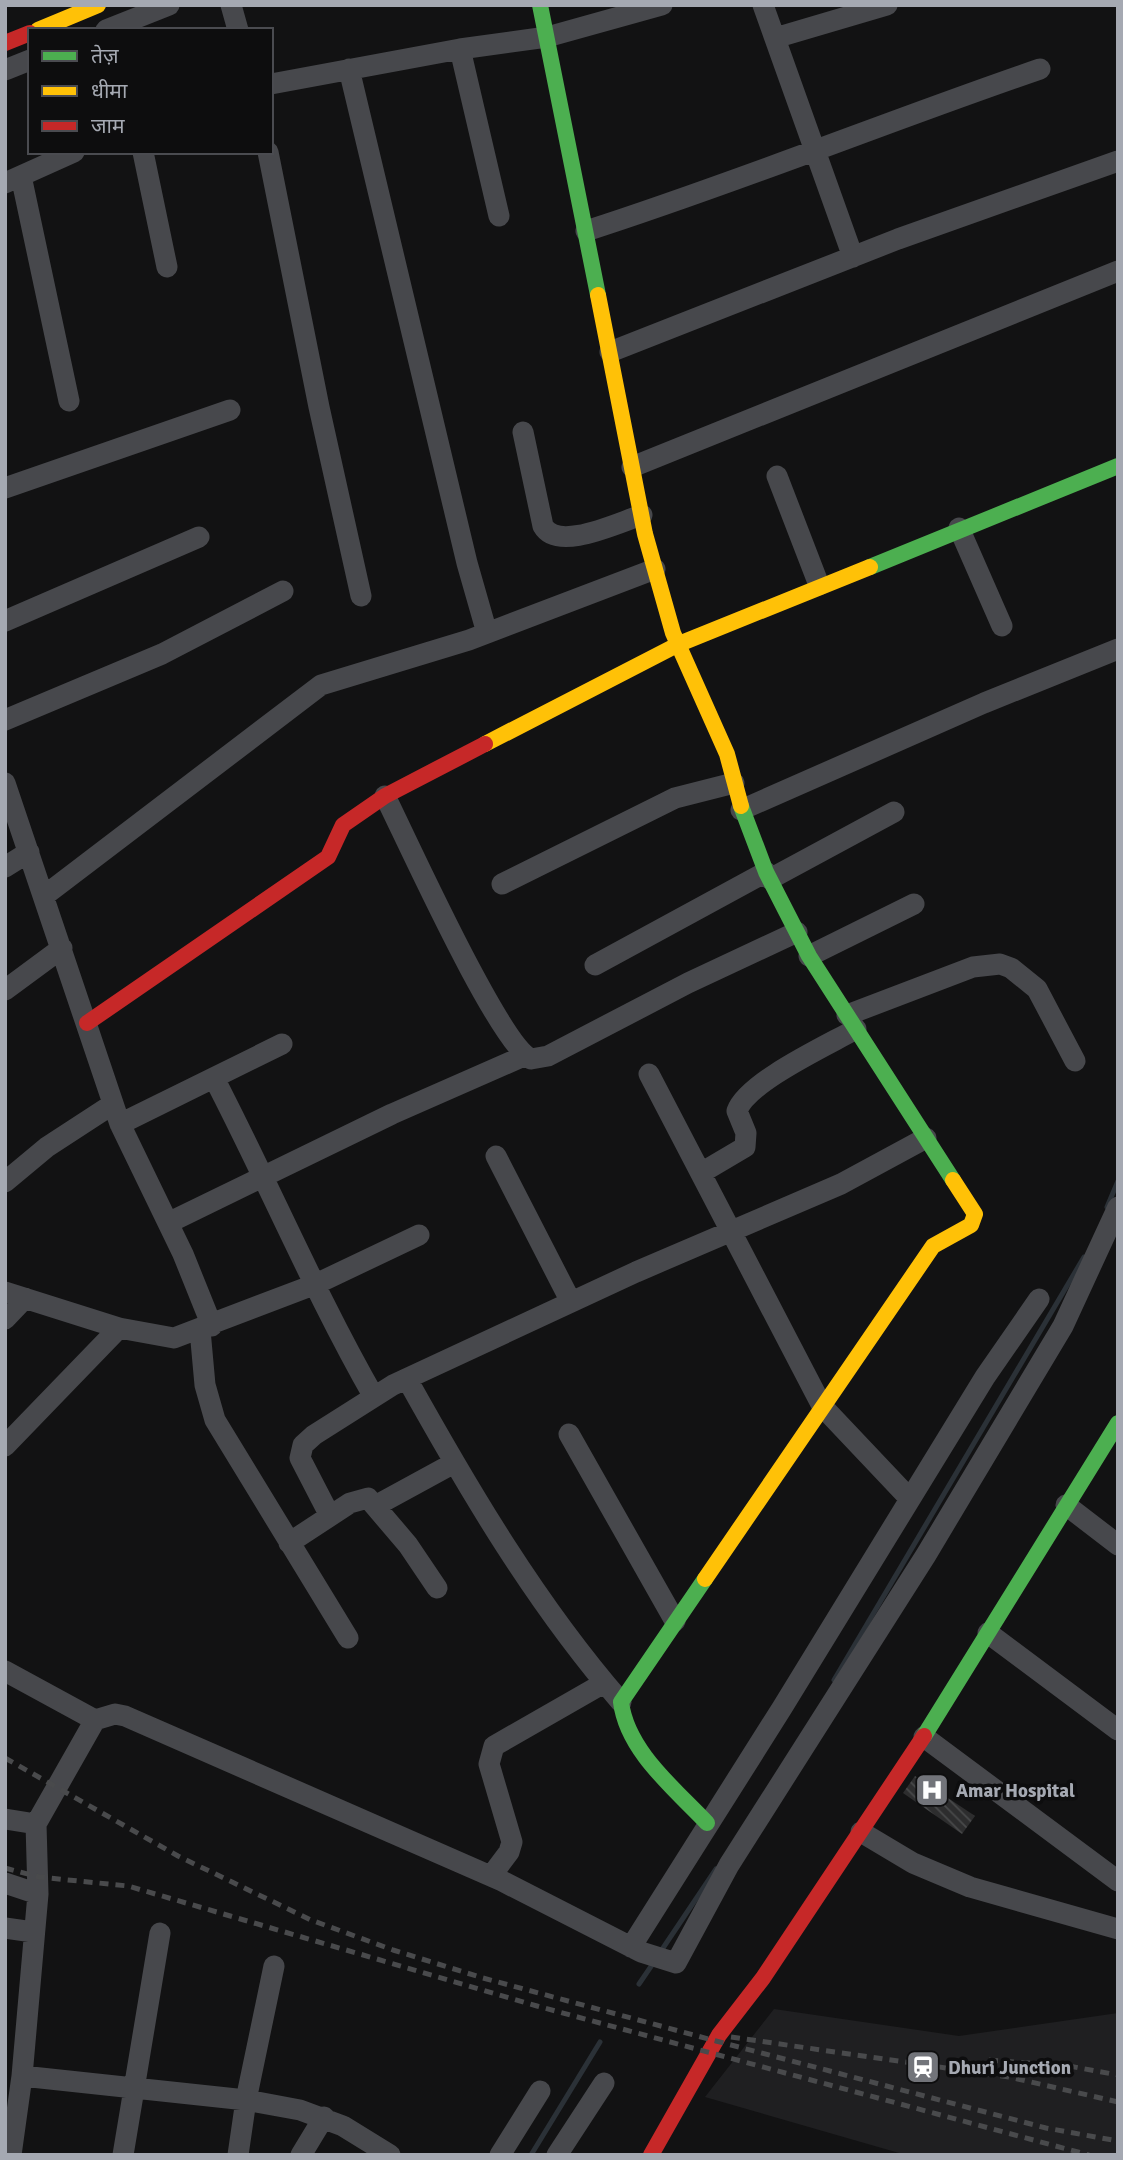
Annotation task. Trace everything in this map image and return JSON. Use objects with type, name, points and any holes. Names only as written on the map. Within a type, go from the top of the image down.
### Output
[{"type":"street","points":[[111,28],[169,5]]},
{"type":"street","points":[[231,5],[237,28]]},
{"type":"street","points":[[540,5],[642,515],[678,644],[718,729],[741,810],[768,876],[809,956],[971,1205],[975,1219],[933,1246],[621,1702],[622,1722],[707,1823]]},
{"type":"street","points":[[273,84],[460,49],[547,37],[662,5]]},
{"type":"street","points":[[763,5],[853,257]]},
{"type":"street","points":[[775,38],[887,5]]},
{"type":"street","points":[[42,28],[89,7]]},
{"type":"street","points":[[460,49],[499,216]]},
{"type":"street","points":[[5,70],[28,61]]},
{"type":"street","points":[[349,69],[464,550],[487,633]]},
{"type":"street","points":[[586,232],[816,152],[909,114],[1040,69]]},
{"type":"street","points":[[69,401],[13,180],[70,154]]},
{"type":"street","points":[[143,154],[167,267]]},
{"type":"street","points":[[268,154],[318,407],[361,596]]},
{"type":"street","points":[[610,352],[853,257],[1117,162]]},
{"type":"street","points":[[632,467],[1118,271]]},
{"type":"street","points":[[5,488],[230,410]]},
{"type":"street","points":[[523,432],[543,526],[548,535],[558,538],[571,537],[642,515]]},
{"type":"street","points":[[87,1023],[328,857],[343,825],[385,796],[678,644],[959,528],[1118,466]]},
{"type":"street","points":[[776,476],[819,585]]},
{"type":"street","points":[[959,528],[1002,626]]},
{"type":"street","points":[[5,621],[199,537]]},
{"type":"street","points":[[44,896],[321,685],[487,633],[655,569]]},
{"type":"street","points":[[5,720],[162,654],[284,591]]},
{"type":"street","points":[[741,810],[984,703],[1118,649]]},
{"type":"street","points":[[5,783],[116,1114],[168,1223],[206,1328],[207,1395],[215,1420],[348,1638]]},
{"type":"street","points":[[502,884],[675,798],[734,783]]},
{"type":"street","points":[[385,796],[474,975],[524,1056]]},
{"type":"street","points":[[595,965],[894,812]]},
{"type":"street","points":[[5,867],[29,852]]},
{"type":"street","points":[[809,956],[914,904]]},
{"type":"street","points":[[168,1223],[392,1114],[524,1056],[539,1060],[548,1056],[688,983],[797,932]]},
{"type":"street","points":[[5,990],[62,948]]},
{"type":"street","points":[[701,1173],[746,1147],[746,1133],[737,1111],[746,1097],[761,1084],[851,1022],[951,975],[988,964],[1011,968],[1037,989],[1075,1061]]},
{"type":"street","points":[[5,1182],[47,1147],[116,1114],[214,1078],[282,1044]]},
{"type":"street","points":[[649,1074],[822,1406],[910,1499]]},
{"type":"street","points":[[214,1078],[265,1176],[342,1342],[374,1397]]},
{"type":"street","points":[[330,1516],[299,1452],[314,1435],[407,1379],[571,1302],[841,1184],[926,1138]]},
{"type":"street","points":[[496,1156],[571,1302]]},
{"type":"street","points":[[10,2155],[22,2076],[38,1894],[36,1824],[95,1720],[115,1714],[125,1716],[491,1876],[636,1949],[676,1963],[729,1865],[926,1555],[1063,1326],[1118,1207]]},
{"type":"street","points":[[5,1319],[15,1295],[119,1328],[174,1338],[316,1284],[419,1235]]},
{"type":"street","points":[[636,1949],[707,1823],[782,1708],[985,1377],[1039,1299]]},
{"type":"street","points":[[5,1446],[119,1328]]},
{"type":"street","points":[[407,1379],[454,1463],[540,1598],[621,1702]]},
{"type":"street","points":[[651,2155],[719,2035],[763,1978],[924,1737],[1118,1423]]},
{"type":"street","points":[[569,1434],[675,1621]]},
{"type":"street","points":[[377,1505],[454,1463]]},
{"type":"street","points":[[289,1543],[360,1498],[368,1498],[377,1505],[437,1588]]},
{"type":"street","points":[[1066,1505],[1118,1545]]},
{"type":"street","points":[[988,1633],[1118,1730]]},
{"type":"street","points":[[5,1671],[95,1720]]},
{"type":"street","points":[[491,1876],[509,1852],[512,1842],[489,1763],[494,1746],[604,1683]]},
{"type":"street","points":[[924,1737],[1118,1881]]},
{"type":"street","points":[[5,1819],[36,1824]]},
{"type":"street","points":[[861,1832],[913,1863],[970,1887],[1118,1929]]},
{"type":"street","points":[[5,1883],[38,1894]]},
{"type":"street","points":[[5,1928],[33,1932]]},
{"type":"street","points":[[123,2155],[160,1933]]},
{"type":"street","points":[[238,2155],[246,2100],[274,1966]]},
{"type":"street","points":[[22,2076],[132,2090],[246,2100],[324,2117],[390,2155]]},
{"type":"street","points":[[556,2155],[604,2083]]},
{"type":"street","points":[[500,2155],[540,2091]]},
{"type":"street","points":[[301,2155],[324,2117]]},
{"type":"shaded area","name":"Dhuri Junction","points":[[774,2009],[959,2036],[1118,2013],[1118,2155],[906,2155],[705,2097]]},
{"type":"building","points":[[915,1776],[975,1816],[962,1834],[903,1793]]},
{"type":"waterway","points":[[1107,1207],[1118,1181]]},
{"type":"waterway","points":[[834,1680],[1084,1257]]},
{"type":"waterway","points":[[661,1951],[716,1869]]},
{"type":"waterway","points":[[639,1984],[654,1962]]},
{"type":"waterway","points":[[531,2155],[600,2042]]},
{"type":"railway","points":[[5,1758],[178,1856],[311,1920],[393,1950],[483,1978],[1046,2128],[1118,2141]]},
{"type":"railway","points":[[5,1868],[39,1877],[128,1886],[537,2006],[1089,2155]]},
{"type":"railway","points":[[731,2037],[1009,2077],[1118,2102]]},
{"type":"railway","points":[[989,2060],[1069,2066],[1118,2075]]},
{"type":"traffic: fast","points":[[540,5],[598,295]]},
{"type":"traffic: fast","points":[[870,567],[1118,466]]},
{"type":"traffic: fast","points":[[741,806],[766,872],[809,956],[953,1180]]},
{"type":"traffic: fast","points":[[924,1736],[1118,1423]]},
{"type":"traffic: fast","points":[[705,1579],[621,1702],[625,1720],[642,1753],[707,1823]]},
{"type":"traffic: slow","points":[[43,28],[98,5]]},
{"type":"traffic: slow","points":[[598,295],[645,534],[673,633],[727,754],[741,806]]},
{"type":"traffic: slow","points":[[485,744],[679,644],[870,567]]},
{"type":"traffic: slow","points":[[705,1579],[933,1246],[971,1225],[975,1214],[953,1180]]},
{"type":"traffic: jam","points":[[5,43],[28,34]]},
{"type":"traffic: jam","points":[[87,1023],[328,857],[343,825],[385,796],[485,744]]},
{"type":"traffic: jam","points":[[651,2155],[719,2035],[763,1978],[924,1736]]},
{"type":"place","name":"Amar Hospital","points":[[932,1790]]},
{"type":"place","name":"Dhuri Junction","points":[[923,2067]]}]
